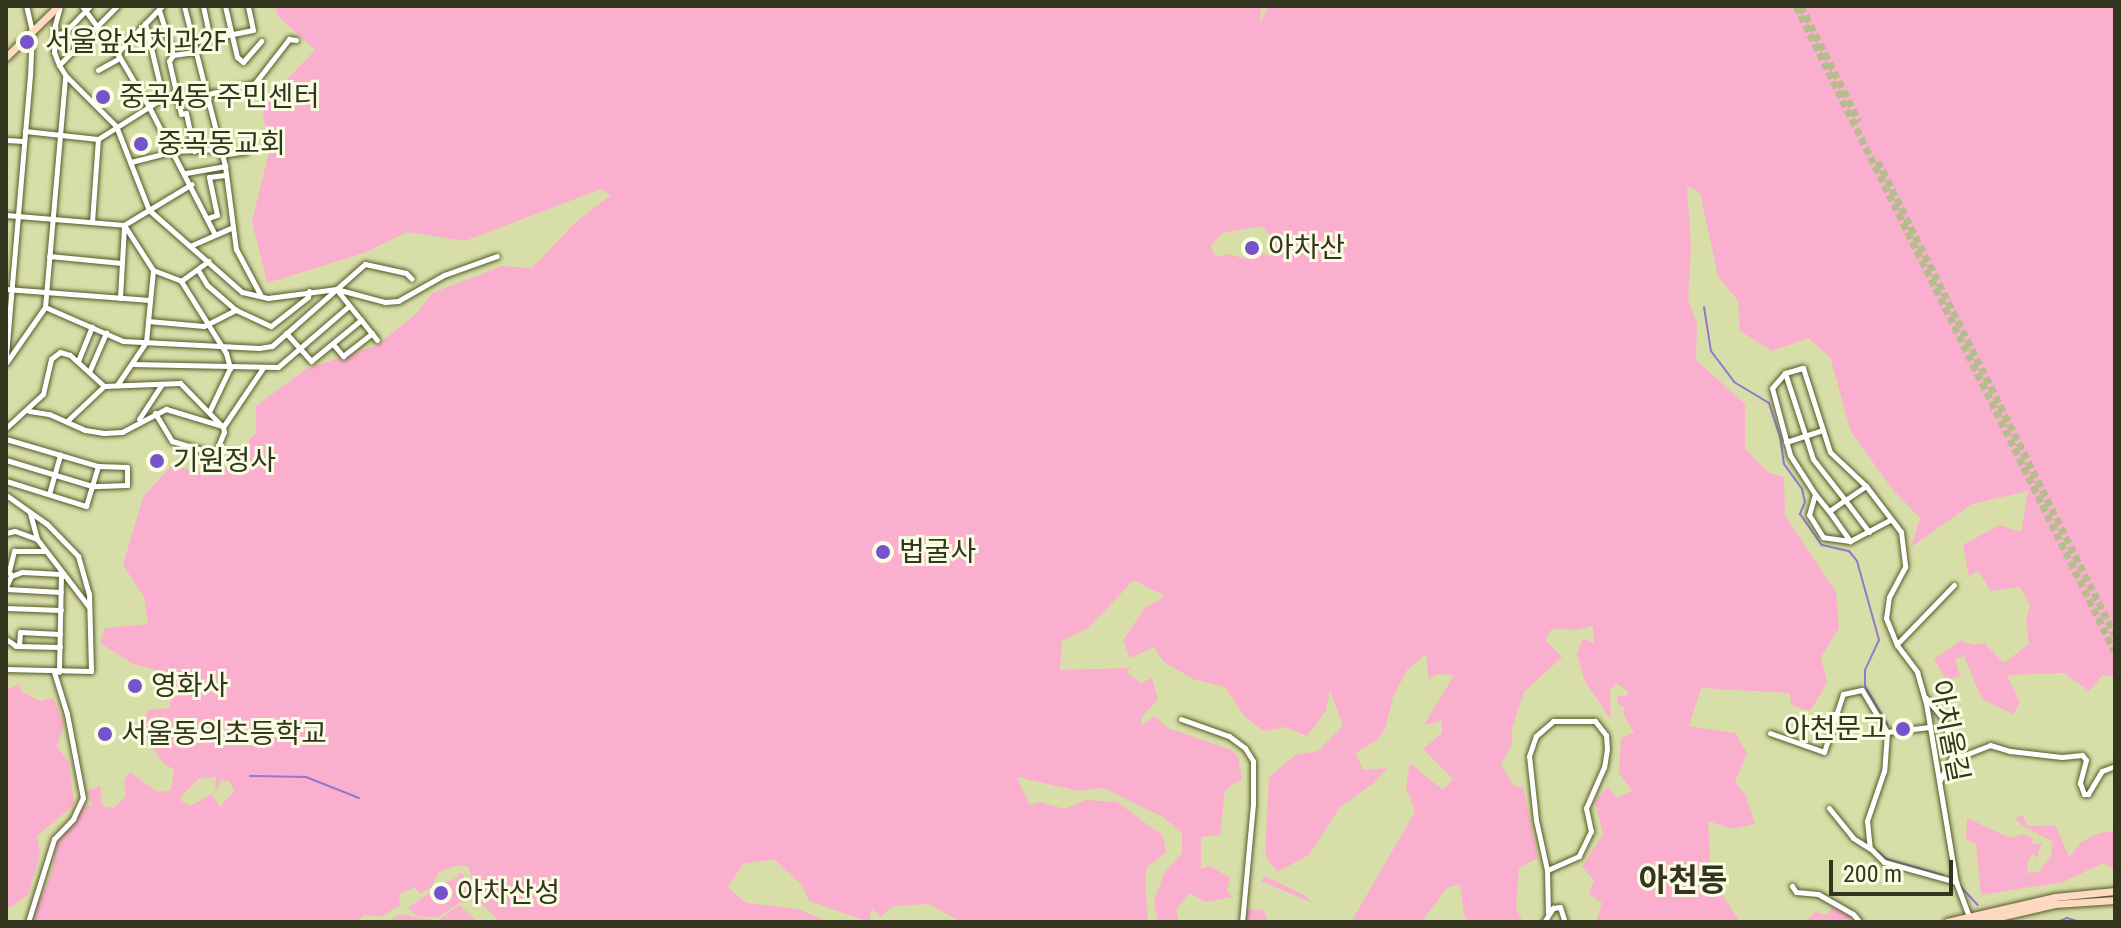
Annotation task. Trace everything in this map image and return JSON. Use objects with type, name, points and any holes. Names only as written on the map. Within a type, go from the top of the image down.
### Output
[{"type":"main road","points":[[6,57],[59,6]]},
{"type":"main road","points":[[1972,920],[2055,897],[2115,891]]},
{"type":"main road","points":[[1947,922],[2055,904],[2115,900]]},
{"type":"street","points":[[6,355],[32,31],[26,6]]},
{"type":"street","points":[[59,6],[54,34],[54,52],[59,65],[116,126],[149,210],[232,285],[261,297],[336,289],[385,302],[398,301],[444,275],[497,256]]},
{"type":"street","points":[[59,65],[117,6]]},
{"type":"street","points":[[184,6],[204,95],[225,166],[236,249],[261,297]]},
{"type":"street","points":[[203,6],[210,39]]},
{"type":"street","points":[[225,6],[237,57],[243,62],[261,41]]},
{"type":"street","points":[[193,42],[253,30],[248,6]]},
{"type":"street","points":[[54,34],[64,33],[86,7],[174,151],[214,233]]},
{"type":"street","points":[[98,70],[118,55],[160,8]]},
{"type":"street","points":[[160,8],[181,114],[186,113],[194,151]]},
{"type":"street","points":[[25,131],[98,139],[163,98],[145,23]]},
{"type":"street","points":[[204,95],[255,83],[289,39],[296,40]]},
{"type":"street","points":[[156,64],[195,52]]},
{"type":"street","points":[[6,363],[45,307],[66,76]]},
{"type":"street","points":[[92,222],[98,139]]},
{"type":"street","points":[[6,140],[23,141]]},
{"type":"street","points":[[131,162],[174,151],[247,151]]},
{"type":"street","points":[[186,173],[225,166]]},
{"type":"street","points":[[208,218],[217,215],[209,177],[225,175]]},
{"type":"street","points":[[6,215],[124,225],[192,184]]},
{"type":"street","points":[[120,298],[124,225]]},
{"type":"street","points":[[124,225],[153,270],[181,281],[223,349],[230,368],[210,410]]},
{"type":"street","points":[[190,246],[231,228]]},
{"type":"street","points":[[49,256],[122,263]]},
{"type":"street","points":[[181,281],[209,261]]},
{"type":"street","points":[[45,307],[123,341],[223,349],[272,346],[365,264],[406,273],[412,279]]},
{"type":"street","points":[[117,385],[146,342],[153,270]]},
{"type":"street","points":[[198,270],[207,285],[236,310],[271,326],[308,297],[309,291]]},
{"type":"street","points":[[9,289],[150,300]]},
{"type":"street","points":[[336,289],[377,340]]},
{"type":"street","points":[[132,364],[278,367],[349,306]]},
{"type":"street","points":[[148,321],[209,324],[236,310]]},
{"type":"street","points":[[286,333],[311,361],[361,320]]},
{"type":"street","points":[[78,361],[92,327]]},
{"type":"street","points":[[89,372],[106,333]]},
{"type":"street","points":[[333,344],[343,356],[372,333]]},
{"type":"street","points":[[6,428],[43,394],[51,359],[60,352],[78,361],[104,386]]},
{"type":"street","points":[[223,427],[263,367]]},
{"type":"street","name":"아치울길","points":[[1785,373],[1803,368],[1830,452],[1866,486],[1901,532],[1905,567],[1889,597],[1886,618],[1897,645],[1917,672],[1925,697],[1956,882],[1972,920]]},
{"type":"street","points":[[1785,373],[1813,459],[1869,532]]},
{"type":"street","points":[[1785,373],[1772,388],[1794,466],[1850,541]]},
{"type":"street","points":[[136,422],[163,383]]},
{"type":"street","points":[[67,421],[104,386],[180,383],[210,410],[223,427],[215,454],[172,441],[155,413]]},
{"type":"street","points":[[28,411],[67,421],[85,430],[104,433],[122,432],[166,409],[223,427]]},
{"type":"street","points":[[1786,442],[1823,430]]},
{"type":"street","points":[[6,439],[98,466],[127,467],[125,486],[92,486],[6,460]]},
{"type":"street","points":[[49,494],[60,455]]},
{"type":"street","points":[[6,481],[86,506],[98,466]]},
{"type":"street","points":[[1829,511],[1866,486]]},
{"type":"street","points":[[1815,494],[1809,515],[1823,537],[1850,541],[1890,520]]},
{"type":"street","points":[[6,496],[61,536],[78,556],[85,574],[89,607],[91,671],[6,669]]},
{"type":"street","points":[[29,512],[37,539],[89,607]]},
{"type":"street","points":[[6,533],[15,531],[37,539]]},
{"type":"street","points":[[45,551],[14,551],[6,588],[61,592]]},
{"type":"street","points":[[11,576],[22,572],[61,574]]},
{"type":"street","points":[[28,922],[54,839],[73,819],[83,798],[56,672],[60,647],[61,574]]},
{"type":"street","points":[[1897,645],[1954,585]]},
{"type":"street","points":[[6,608],[61,610]]},
{"type":"street","points":[[19,646],[20,632],[60,634]]},
{"type":"street","points":[[6,639],[19,646],[60,647]]},
{"type":"street","points":[[1770,733],[1824,752],[1841,697],[1855,689],[1862,690],[1887,732],[1884,771],[1867,821],[1870,848]]},
{"type":"street","points":[[1925,697],[1943,718],[1954,753],[1940,781]]},
{"type":"street","points":[[1181,719],[1229,736],[1245,748],[1253,761],[1253,804],[1242,922]]},
{"type":"street","points":[[1544,922],[1548,913],[1547,870],[1536,820],[1529,756],[1536,736],[1553,721],[1595,721],[1606,735],[1607,749],[1604,767],[1586,808],[1591,831],[1579,856],[1547,870]]},
{"type":"street","points":[[1887,732],[1930,727]]},
{"type":"street","points":[[1954,753],[1962,756],[1990,745],[2062,757],[2082,755],[2086,760],[2080,783],[2084,794],[2102,771],[2115,766]]},
{"type":"street","points":[[1829,808],[1853,838],[1870,848],[1884,862],[1956,882]]},
{"type":"street","points":[[1792,886],[1796,892],[1818,894],[1853,914],[1860,922]]},
{"type":"street","points":[[1548,913],[1560,907],[1565,922]]},
{"type":"shaded area","points":[[275,6],[1261,6],[1260,22],[1269,6],[2115,6],[2115,677],[2103,675],[2089,691],[2064,673],[2007,675],[2020,703],[2013,714],[1982,699],[1964,656],[1955,659],[1960,676],[1946,680],[1934,659],[1960,641],[1974,645],[1984,643],[2004,663],[2029,644],[2026,622],[2030,605],[2020,587],[1991,591],[1978,571],[1969,577],[1963,545],[1999,525],[2021,532],[2028,491],[1972,504],[1911,547],[1920,518],[1893,490],[1851,432],[1830,357],[1808,338],[1772,351],[1740,331],[1738,301],[1718,276],[1700,193],[1687,186],[1691,249],[1688,300],[1697,324],[1696,360],[1745,404],[1745,449],[1769,473],[1784,477],[1785,516],[1836,592],[1839,628],[1821,657],[1827,683],[1810,711],[1791,705],[1790,693],[1701,688],[1689,726],[1735,733],[1747,753],[1735,782],[1745,794],[1755,824],[1732,829],[1708,821],[1711,878],[1740,922],[1596,922],[1602,903],[1589,894],[1594,880],[1582,867],[1603,834],[1595,801],[1608,787],[1617,798],[1632,791],[1619,773],[1621,738],[1634,732],[1623,714],[1624,707],[1618,704],[1617,696],[1627,696],[1628,691],[1616,683],[1610,690],[1611,720],[1584,680],[1577,654],[1583,638],[1594,643],[1593,626],[1578,630],[1552,629],[1545,640],[1562,657],[1524,692],[1512,728],[1512,744],[1501,765],[1514,786],[1523,787],[1538,858],[1519,868],[1516,908],[1523,922],[1469,922],[1464,915],[1460,884],[1447,888],[1421,922],[1351,922],[1415,812],[1406,787],[1410,763],[1443,790],[1453,779],[1423,749],[1442,733],[1442,721],[1424,725],[1454,675],[1437,674],[1429,680],[1426,654],[1407,670],[1393,697],[1385,729],[1378,739],[1356,753],[1363,770],[1387,768],[1374,783],[1340,807],[1309,855],[1277,872],[1265,855],[1269,777],[1295,755],[1318,751],[1343,726],[1330,690],[1326,711],[1307,736],[1286,727],[1264,731],[1245,717],[1225,687],[1193,679],[1164,662],[1154,647],[1130,658],[1123,640],[1145,608],[1165,596],[1134,580],[1088,628],[1062,641],[1060,670],[1132,668],[1126,672],[1141,683],[1152,678],[1158,699],[1142,717],[1142,726],[1154,716],[1168,728],[1232,750],[1238,757],[1242,779],[1225,790],[1220,835],[1201,837],[1201,869],[1210,866],[1230,878],[1227,891],[1233,897],[1206,902],[1189,893],[1176,910],[1179,922],[1158,922],[1154,901],[1164,873],[1182,853],[1182,833],[1163,817],[1103,788],[1079,791],[1017,777],[1029,805],[1039,802],[1065,809],[1086,800],[1117,802],[1163,836],[1166,853],[1147,867],[1148,922],[961,922],[929,904],[893,906],[881,917],[872,908],[869,922],[809,901],[802,885],[774,859],[743,864],[728,887],[746,903],[798,909],[829,922],[500,922],[479,901],[468,866],[457,865],[438,873],[432,887],[420,894],[415,887],[399,894],[400,905],[381,917],[363,915],[359,922],[30,922],[52,872],[56,845],[80,810],[88,804],[92,807],[89,790],[100,786],[102,806],[114,808],[126,795],[124,780],[130,772],[157,792],[171,790],[174,769],[165,765],[141,730],[148,710],[170,708],[171,674],[133,664],[100,643],[105,628],[148,624],[144,597],[123,565],[143,497],[171,466],[220,474],[256,433],[256,406],[306,369],[376,346],[417,313],[432,293],[502,266],[532,268],[576,222],[611,195],[601,189],[465,241],[407,232],[364,253],[267,283],[252,221],[269,152],[262,106],[315,50],[279,17]],"holes":[[[1262,226],[1272,237],[1275,248],[1271,256],[1261,253],[1242,258],[1229,254],[1217,257],[1212,251],[1211,246],[1222,233]],[[216,777],[215,788],[218,789],[221,780],[229,781],[234,791],[220,807],[212,794],[190,806],[179,799],[198,779]]]},
{"type":"shaded area","points":[[18,684],[22,692],[40,701],[53,698],[64,724],[57,747],[69,762],[74,805],[37,836],[40,854],[28,895],[6,910],[6,690]]},
{"type":"shaded area","points":[[2023,815],[2027,826],[2056,826],[2069,857],[2081,842],[2099,833],[2115,831],[2115,870],[2103,863],[2063,882],[1981,895],[1976,845],[1966,839],[1967,818],[2010,838],[2023,834],[2033,838],[2032,844],[2042,843],[2036,859],[2034,853],[2028,861],[2027,873],[2038,872],[2051,856],[2053,842],[2023,826],[2014,818]]},
{"type":"shaded area","points":[[458,873],[463,874],[469,901],[459,903],[437,918],[417,916],[408,908],[443,883],[457,878]]},
{"type":"shaded area","points":[[1265,876],[1306,896],[1313,903],[1261,881]]},
{"type":"shaded area","points":[[1836,903],[1848,911],[1850,919],[1804,922],[1816,912],[1826,915]]},
{"type":"shaded area","points":[[459,905],[478,922],[387,922],[401,914],[438,921]]},
{"type":"shaded area","points":[[1249,909],[1264,910],[1268,922],[1245,922]]},
{"type":"waterway","points":[[1704,307],[1711,351],[1734,382],[1769,403],[1780,436],[1784,464],[1802,489],[1805,502],[1800,514],[1822,545],[1849,551],[1857,561],[1879,640],[1865,670],[1865,686],[1888,725]]},
{"type":"waterway","points":[[250,776],[306,777],[359,798]]},
{"type":"waterway","points":[[1877,851],[1887,859],[1943,875]]},
{"type":"waterway","points":[[1960,886],[1978,905]]},
{"type":"waterway","points":[[2057,922],[2067,918],[2080,922]]},
{"type":"tunnel","points":[[1796,6],[2115,652]]},
{"type":"tunnel","points":[[1801,6],[1859,121]]},
{"type":"tunnel","points":[[1878,161],[2115,635]]},
{"type":"place","name":"서울앞선치과2F","points":[[27,42]]},
{"type":"place","name":"중곡4동 주민센터","points":[[103,97]]},
{"type":"place","name":"중곡동교회","points":[[141,144]]},
{"type":"place","name":"아차산","points":[[1252,248]]},
{"type":"place","name":"기원정사","points":[[157,461]]},
{"type":"place","name":"법굴사","points":[[883,552]]},
{"type":"place","name":"영화사","points":[[135,686]]},
{"type":"place","name":"아천문고","points":[[1903,729]]},
{"type":"place","name":"서울동의초등학교","points":[[105,734]]},
{"type":"place","name":"아차산성","points":[[441,893]]},
{"type":"district","name":"아천동","points":[[1683,880]]}]
